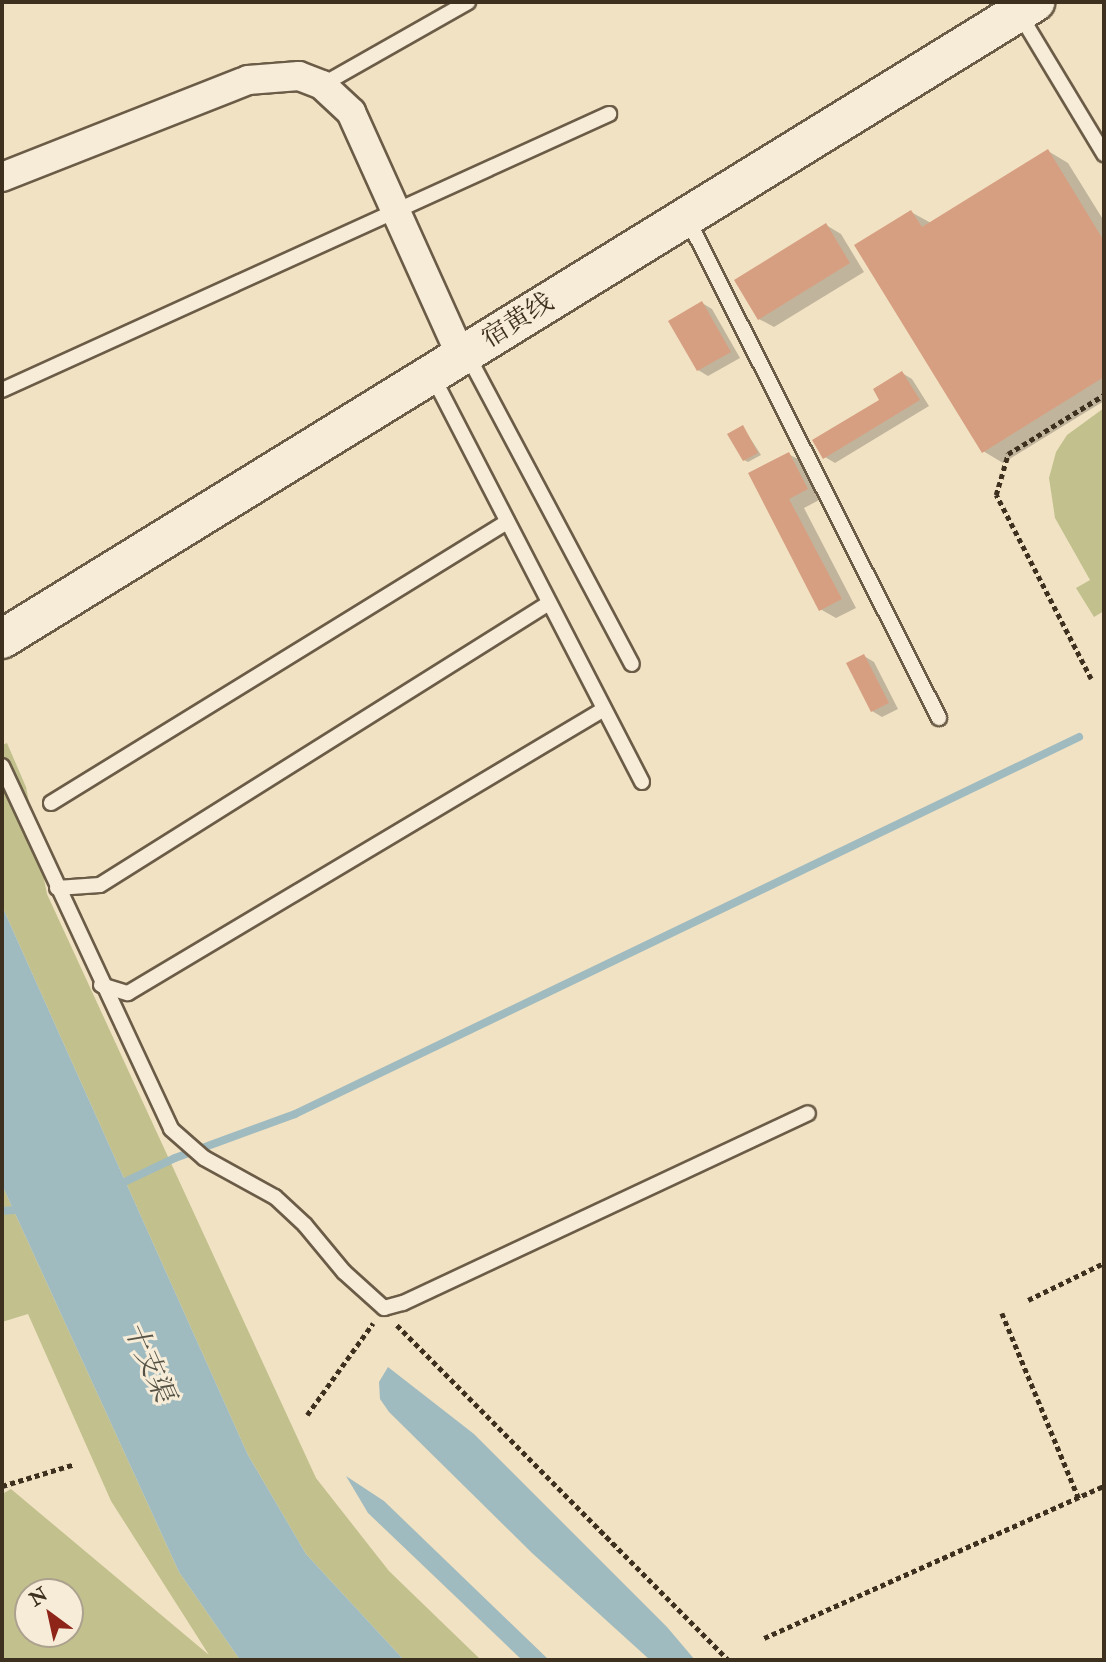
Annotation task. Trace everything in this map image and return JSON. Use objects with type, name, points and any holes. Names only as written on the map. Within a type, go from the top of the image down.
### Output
[{"type":"main road","name":"宿黄线","points":[[2,639],[1026,7]]},
{"type":"street","points":[[2,177],[248,80],[299,76],[322,85],[351,112],[395,209],[453,361]]},
{"type":"lane","points":[[322,85],[468,2]]},
{"type":"lane","points":[[1026,7],[1104,154]]},
{"type":"lane","points":[[2,390],[608,114]]},
{"type":"lane","points":[[686,217],[939,718]]},
{"type":"lane","points":[[453,361],[507,522],[642,782]]},
{"type":"lane","points":[[453,361],[632,664]]},
{"type":"lane","points":[[51,803],[507,522]]},
{"type":"lane","points":[[57,888],[100,885],[549,603]]},
{"type":"lane","points":[[101,985],[128,993],[604,709]]},
{"type":"lane","points":[[2,766],[157,1105],[184,1142],[204,1157],[275,1198],[305,1225],[344,1272],[384,1308],[403,1303],[808,1113]]},
{"type":"path","points":[[1091,679],[996,495],[1008,454],[1104,395]]},
{"type":"path","points":[[1028,1300],[1104,1263]]},
{"type":"path","points":[[307,1415],[384,1308],[407,1337],[729,1660]]},
{"type":"path","points":[[1002,1313],[1079,1499]]},
{"type":"path","points":[[2,1486],[75,1464]]},
{"type":"path","points":[[764,1638],[1104,1486]]},
{"type":"shaded area","points":[[1104,408],[1104,611],[1094,617],[1076,588],[1090,580],[1055,518],[1049,478],[1056,452],[1067,435]]},
{"type":"shaded area","points":[[7,743],[26,787],[47,894],[316,1478],[389,1571],[481,1660],[404,1660],[306,1554],[248,1455],[2,906],[2,745]]},
{"type":"shaded area","points":[[2,1185],[179,1572],[240,1660],[2,1660],[2,1494],[11,1489],[209,1655],[111,1501],[28,1314],[2,1322]]},
{"type":"water","name":"十支渠","points":[[2,906],[248,1455],[306,1554],[404,1660],[240,1660],[179,1572],[2,1185]]},
{"type":"water","points":[[388,1367],[474,1434],[667,1627],[695,1660],[650,1660],[532,1553],[389,1412],[380,1399],[379,1382]]},
{"type":"water","points":[[346,1476],[384,1501],[549,1660],[522,1660],[368,1513]]},
{"type":"building","points":[[1048,149],[1104,241],[1104,377],[982,453],[854,245],[911,210],[922,227]]},
{"type":"building","points":[[826,223],[850,263],[758,320],[734,280]]},
{"type":"building","points":[[702,301],[731,352],[697,371],[668,321]]},
{"type":"building","points":[[902,371],[920,400],[823,459],[812,440],[879,400],[873,389]]},
{"type":"building","points":[[743,425],[758,453],[743,461],[727,434]]},
{"type":"building","points":[[789,452],[808,489],[789,499],[842,599],[819,611],[748,473]]},
{"type":"building","points":[[864,654],[889,703],[871,712],[846,663]]},
{"type":"waterway","points":[[116,1186],[175,1158],[295,1114],[1079,737]]},
{"type":"waterway","points":[[2,1211],[23,1209]]}]
